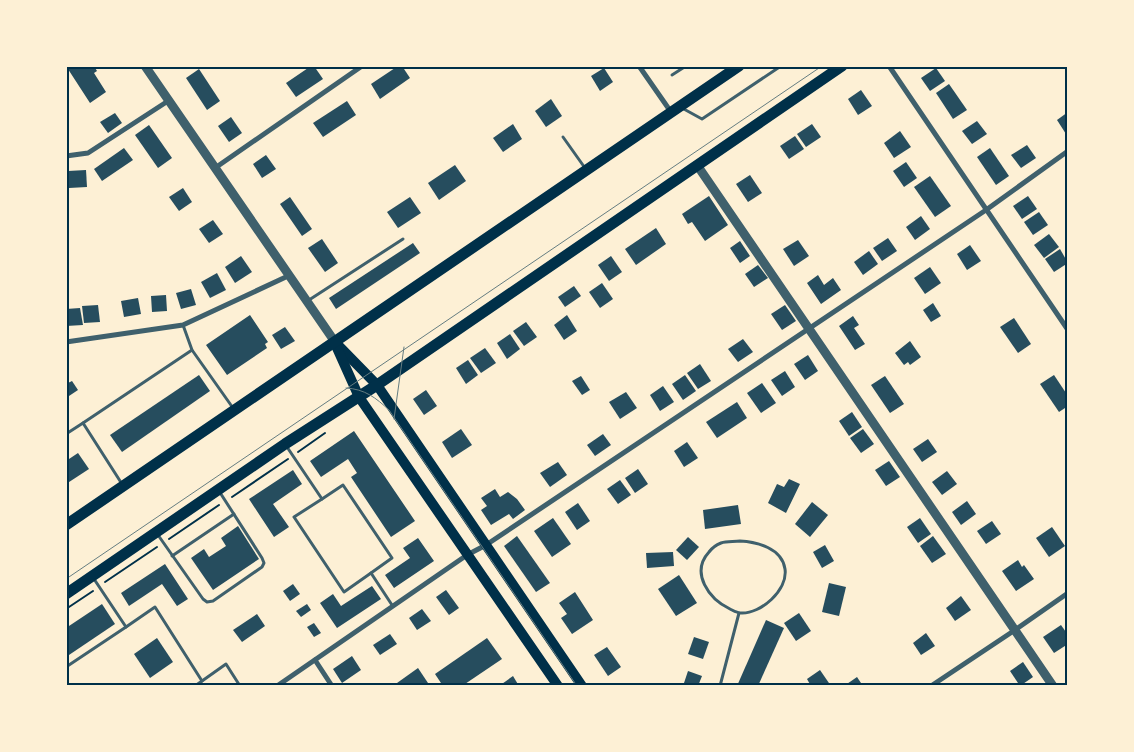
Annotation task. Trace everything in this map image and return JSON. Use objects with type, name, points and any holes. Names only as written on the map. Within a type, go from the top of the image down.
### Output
[{"type":"main road","points":[[66,525],[740,66]]},
{"type":"main road","points":[[66,594],[285,444],[377,385],[842,66]]},
{"type":"main road","points":[[335,342],[377,385],[582,686]]},
{"type":"main road","points":[[335,342],[359,397],[558,686]]},
{"type":"street","points":[[145,66],[335,342]]},
{"type":"street","points":[[215,168],[362,66]]},
{"type":"street","points":[[639,66],[675,109]]},
{"type":"street","points":[[889,66],[1068,330]]},
{"type":"street","points":[[66,156],[88,153],[168,101]]},
{"type":"street","points":[[277,686],[392,605],[467,555],[486,545],[986,210],[1068,151]]},
{"type":"street","points":[[697,165],[1053,686]]},
{"type":"street","points":[[66,342],[183,326],[288,276]]},
{"type":"street","points":[[931,686],[1068,593]]},
{"type":"street","points":[[315,660],[332,686]]},
{"type":"lane","points":[[672,76],[686,66]]},
{"type":"lane","points":[[675,109],[702,119],[781,66]]},
{"type":"lane","points":[[563,137],[586,170]]},
{"type":"lane","points":[[306,302],[403,239]]},
{"type":"lane","points":[[183,326],[192,350],[235,411]]},
{"type":"lane","points":[[66,434],[192,350]]},
{"type":"lane","points":[[83,423],[124,486]]},
{"type":"lane","points":[[285,444],[322,499]]},
{"type":"lane","points":[[343,484],[392,558],[344,592],[294,517],[322,499],[343,484]]},
{"type":"lane","points":[[156,532],[202,599],[207,602],[213,601],[262,567],[264,562],[218,490]]},
{"type":"lane","points":[[172,556],[234,514]]},
{"type":"lane","points":[[754,542],[768,547],[779,557],[785,568],[784,577],[780,589],[764,605],[752,612],[739,613],[715,599],[705,587],[701,577],[701,565],[705,556],[722,543],[754,542]]},
{"type":"lane","points":[[371,573],[392,605]]},
{"type":"lane","points":[[92,576],[126,627]]},
{"type":"lane","points":[[66,667],[155,607],[202,681]]},
{"type":"lane","points":[[720,686],[739,613]]},
{"type":"lane","points":[[195,686],[226,664],[240,686]]},
{"type":"path","points":[[66,609],[328,431]]},
{"type":"building","points":[[66,66],[94,66],[97,71],[94,73],[106,92],[90,103]]},
{"type":"building","points":[[311,66],[314,66],[323,79],[296,97],[286,83]]},
{"type":"building","points":[[398,66],[402,66],[410,78],[380,99],[371,84]]},
{"type":"building","points":[[604,68],[613,82],[600,91],[591,76]]},
{"type":"building","points":[[936,68],[945,81],[930,91],[921,78]]},
{"type":"building","points":[[199,69],[220,101],[207,110],[186,78]]},
{"type":"building","points":[[949,84],[967,110],[953,119],[936,93]]},
{"type":"building","points":[[861,90],[872,106],[858,115],[848,99]]},
{"type":"building","points":[[551,99],[562,116],[546,127],[535,111]]},
{"type":"building","points":[[347,101],[356,115],[323,137],[313,123]]},
{"type":"building","points":[[1068,112],[1068,132],[1066,134],[1057,120]]},
{"type":"building","points":[[115,113],[122,123],[108,133],[100,122]]},
{"type":"building","points":[[231,117],[242,133],[229,142],[218,126]]},
{"type":"building","points":[[977,121],[987,134],[972,144],[962,131]]},
{"type":"building","points":[[513,124],[522,139],[503,152],[493,138]]},
{"type":"building","points":[[812,124],[821,137],[806,147],[797,134]]},
{"type":"building","points":[[149,125],[172,158],[158,168],[135,135]]},
{"type":"building","points":[[900,131],[911,147],[894,158],[884,143]]},
{"type":"building","points":[[795,136],[804,149],[789,159],[780,146]]},
{"type":"building","points":[[1027,145],[1036,158],[1021,168],[1011,155]]},
{"type":"building","points":[[124,148],[133,160],[102,181],[94,169]]},
{"type":"building","points":[[990,148],[1009,176],[996,185],[977,157]]},
{"type":"building","points":[[266,155],[276,169],[262,178],[253,164]]},
{"type":"building","points":[[906,162],[917,178],[904,187],[893,171]]},
{"type":"building","points":[[455,165],[466,181],[439,200],[428,183]]},
{"type":"building","points":[[86,170],[87,187],[69,188],[68,171]]},
{"type":"building","points":[[750,175],[762,193],[748,202],[736,184]]},
{"type":"building","points":[[930,176],[951,206],[935,217],[914,187]]},
{"type":"building","points":[[183,188],[192,202],[179,211],[169,197]]},
{"type":"building","points":[[709,196],[728,225],[705,241],[692,222],[688,224],[682,214]]},
{"type":"building","points":[[1028,196],[1037,209],[1022,219],[1013,206]]},
{"type":"building","points":[[290,197],[312,229],[302,236],[280,204]]},
{"type":"building","points":[[410,197],[421,213],[398,228],[387,212]]},
{"type":"building","points":[[1039,212],[1048,225],[1033,235],[1024,222]]},
{"type":"building","points":[[921,216],[930,229],[915,240],[906,227]]},
{"type":"building","points":[[213,220],[223,234],[209,243],[199,229]]},
{"type":"building","points":[[656,228],[666,244],[636,265],[625,249]]},
{"type":"building","points":[[1049,234],[1059,247],[1044,258],[1034,245]]},
{"type":"building","points":[[888,238],[897,251],[882,261],[873,248]]},
{"type":"building","points":[[322,239],[338,263],[325,272],[308,248]]},
{"type":"building","points":[[798,240],[809,256],[794,266],[783,249]]},
{"type":"building","points":[[740,241],[750,256],[740,263],[730,248]]},
{"type":"building","points":[[413,243],[420,253],[336,309],[329,298]]},
{"type":"building","points":[[970,245],[981,261],[967,270],[957,254]]},
{"type":"building","points":[[1060,249],[1068,263],[1054,272],[1045,259]]},
{"type":"building","points":[[869,251],[878,264],[863,275],[854,262]]},
{"type":"building","points":[[241,256],[252,272],[235,283],[225,267]]},
{"type":"building","points":[[611,256],[622,272],[609,281],[598,265]]},
{"type":"building","points":[[758,265],[768,278],[754,287],[745,274]]},
{"type":"building","points":[[930,267],[941,283],[925,294],[914,278]]},
{"type":"building","points":[[217,273],[226,290],[210,298],[201,282]]},
{"type":"building","points":[[818,275],[824,285],[833,278],[841,290],[821,304],[807,283]]},
{"type":"building","points":[[602,283],[613,299],[600,308],[589,292]]},
{"type":"building","points":[[574,286],[581,296],[565,307],[558,297]]},
{"type":"building","points":[[191,289],[196,305],[181,309],[176,293]]},
{"type":"building","points":[[166,295],[167,311],[152,312],[151,296]]},
{"type":"building","points":[[138,298],[141,314],[124,317],[121,301]]},
{"type":"building","points":[[933,303],[941,316],[931,322],[923,310]]},
{"type":"building","points":[[98,305],[100,322],[84,323],[82,306]]},
{"type":"building","points":[[785,305],[796,321],[782,330],[771,314]]},
{"type":"building","points":[[80,308],[83,325],[66,326],[66,309]]},
{"type":"building","points":[[250,315],[268,342],[265,344],[267,348],[227,375],[206,345]]},
{"type":"building","points":[[567,315],[577,331],[564,340],[554,325]]},
{"type":"building","points":[[853,316],[859,325],[854,328],[865,344],[855,350],[839,326]]},
{"type":"building","points":[[1014,318],[1031,344],[1018,353],[1000,327]]},
{"type":"building","points":[[526,322],[537,337],[524,346],[513,331]]},
{"type":"building","points":[[285,327],[295,341],[281,349],[272,335]]},
{"type":"building","points":[[510,334],[520,349],[507,359],[497,343]]},
{"type":"building","points":[[743,339],[753,352],[738,362],[728,349]]},
{"type":"building","points":[[910,341],[921,357],[910,365],[908,362],[904,365],[895,353]]},
{"type":"building","points":[[485,348],[496,363],[481,373],[470,358]]},
{"type":"building","points":[[808,355],[818,371],[805,380],[794,364]]},
{"type":"building","points":[[468,360],[478,375],[466,384],[456,368]]},
{"type":"building","points":[[700,364],[711,381],[698,389],[687,373]]},
{"type":"building","points":[[785,371],[795,387],[782,396],[771,380]]},
{"type":"building","points":[[199,375],[210,391],[122,452],[110,435]]},
{"type":"building","points":[[685,375],[696,391],[683,400],[672,384]]},
{"type":"building","points":[[1054,375],[1068,396],[1068,406],[1059,412],[1040,384]]},
{"type":"building","points":[[581,376],[590,390],[582,395],[572,381]]},
{"type":"building","points":[[885,376],[904,404],[890,413],[871,385]]},
{"type":"building","points":[[72,381],[78,390],[66,398],[66,384]]},
{"type":"building","points":[[762,383],[776,403],[761,413],[747,393]]},
{"type":"building","points":[[663,386],[674,402],[660,411],[650,395]]},
{"type":"building","points":[[426,390],[437,406],[424,415],[413,399]]},
{"type":"building","points":[[626,392],[637,408],[620,419],[609,402]]},
{"type":"building","points":[[737,402],[747,418],[717,438],[706,422]]},
{"type":"building","points":[[852,412],[862,427],[849,436],[839,421]]},
{"type":"building","points":[[461,429],[472,445],[452,458],[442,442]]},
{"type":"building","points":[[863,429],[874,444],[861,453],[850,438]]},
{"type":"building","points":[[354,431],[415,521],[391,537],[351,477],[357,473],[348,459],[321,477],[310,461]]},
{"type":"building","points":[[603,434],[611,445],[595,456],[587,445]]},
{"type":"building","points":[[928,439],[937,452],[922,462],[913,449]]},
{"type":"building","points":[[687,442],[698,458],[684,467],[674,451]]},
{"type":"building","points":[[78,453],[89,469],[66,484],[66,461]]},
{"type":"building","points":[[889,461],[900,477],[886,486],[875,470]]},
{"type":"building","points":[[558,462],[567,475],[550,487],[540,473]]},
{"type":"building","points":[[638,469],[648,484],[635,493],[625,478]]},
{"type":"building","points":[[293,470],[302,484],[273,504],[289,527],[274,537],[249,499]]},
{"type":"building","points":[[947,471],[957,484],[942,495],[932,482]]},
{"type":"building","points":[[789,479],[800,484],[786,513],[768,503],[777,484],[784,487]]},
{"type":"building","points":[[620,480],[631,495],[618,504],[607,489]]},
{"type":"building","points":[[495,489],[500,497],[508,492],[517,499],[525,510],[513,519],[509,514],[491,525],[481,510],[487,506],[481,498]]},
{"type":"building","points":[[967,501],[976,514],[961,525],[952,512]]},
{"type":"building","points":[[812,502],[828,515],[810,537],[795,524]]},
{"type":"building","points":[[578,503],[590,521],[577,530],[565,512]]},
{"type":"building","points":[[738,505],[741,524],[705,529],[703,510]]},
{"type":"building","points":[[553,518],[571,544],[552,557],[534,531]]},
{"type":"building","points":[[920,518],[931,534],[918,543],[907,527]]},
{"type":"building","points":[[992,521],[1001,534],[986,544],[977,531]]},
{"type":"building","points":[[238,526],[259,559],[213,590],[191,558],[204,549],[209,557],[226,546],[221,538]]},
{"type":"building","points":[[1052,527],[1065,546],[1049,557],[1036,538]]},
{"type":"building","points":[[517,536],[550,583],[536,592],[504,546]]},
{"type":"building","points":[[933,536],[946,554],[932,563],[920,546]]},
{"type":"building","points":[[688,537],[699,547],[687,560],[676,550]]},
{"type":"building","points":[[418,538],[434,561],[394,588],[385,575],[410,558],[403,548]]},
{"type":"building","points":[[825,545],[834,561],[822,568],[813,552]]},
{"type":"building","points":[[673,552],[674,566],[647,568],[646,553]]},
{"type":"building","points":[[1018,560],[1034,579],[1016,591],[1002,571]]},
{"type":"building","points":[[165,564],[188,599],[177,606],[162,584],[129,606],[121,593]]},
{"type":"building","points":[[679,575],[697,603],[676,616],[658,589]]},
{"type":"building","points":[[829,583],[846,587],[839,616],[822,612]]},
{"type":"building","points":[[293,584],[300,594],[290,601],[283,591]]},
{"type":"building","points":[[372,586],[381,599],[337,628],[320,603],[333,594],[341,606]]},
{"type":"building","points":[[446,590],[459,608],[449,615],[436,597]]},
{"type":"building","points":[[575,592],[593,620],[572,634],[561,618],[567,614],[559,603]]},
{"type":"building","points":[[961,596],[971,610],[955,621],[946,608]]},
{"type":"building","points":[[102,604],[115,624],[66,657],[66,628]]},
{"type":"building","points":[[307,604],[311,610],[301,617],[296,611]]},
{"type":"building","points":[[422,609],[431,621],[417,630],[409,618]]},
{"type":"building","points":[[799,613],[811,631],[796,641],[784,623]]},
{"type":"building","points":[[257,614],[265,626],[242,642],[233,630]]},
{"type":"building","points":[[766,620],[784,628],[758,686],[737,686]]},
{"type":"building","points":[[314,623],[321,633],[314,637],[307,627]]},
{"type":"building","points":[[1061,625],[1068,635],[1068,644],[1054,653],[1043,637]]},
{"type":"building","points":[[926,633],[935,646],[921,655],[913,643]]},
{"type":"building","points":[[390,634],[397,644],[380,655],[373,645]]},
{"type":"building","points":[[694,637],[709,642],[703,659],[688,654]]},
{"type":"building","points":[[157,638],[173,662],[150,678],[134,654]]},
{"type":"building","points":[[487,638],[502,659],[462,686],[443,686],[435,674]]},
{"type":"building","points":[[607,647],[621,667],[608,676],[594,655]]},
{"type":"building","points":[[352,656],[361,670],[342,683],[333,669]]},
{"type":"building","points":[[1023,662],[1033,677],[1020,686],[1010,671]]},
{"type":"building","points":[[418,668],[430,686],[399,686],[397,683]]},
{"type":"building","points":[[820,670],[831,686],[811,686],[807,679]]},
{"type":"building","points":[[688,671],[702,676],[698,686],[683,686]]},
{"type":"building","points":[[513,676],[519,686],[499,686]]},
{"type":"building","points":[[857,677],[863,686],[844,686]]},
{"type":"tram line","points":[[66,579],[822,66]]},
{"type":"tram line","points":[[394,419],[404,347]]},
{"type":"tram line","points":[[346,388],[359,390],[370,395],[389,410],[577,686]]}]
